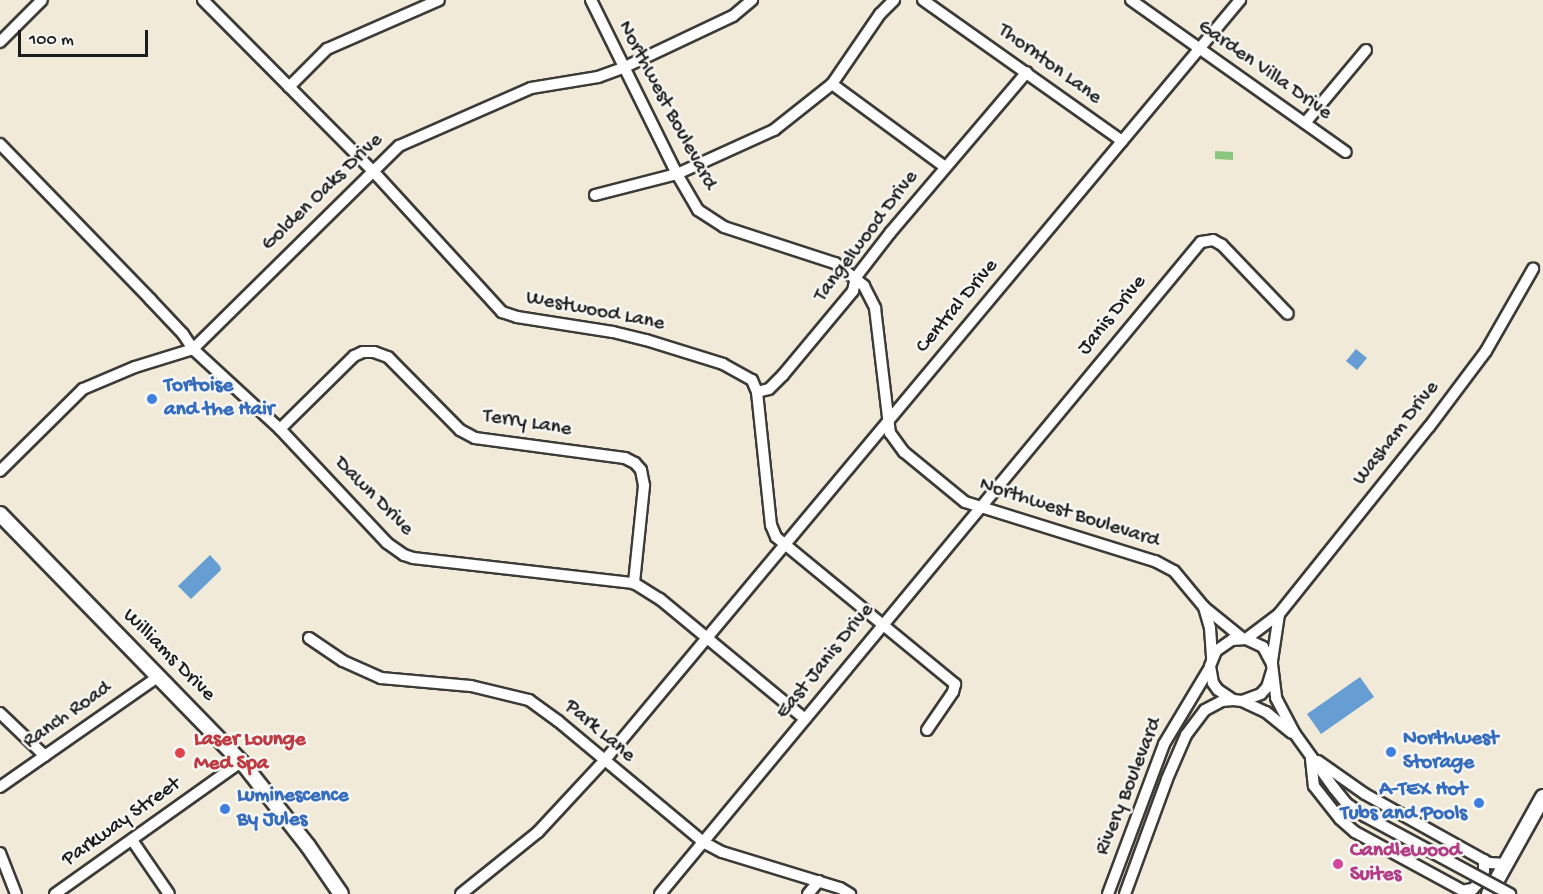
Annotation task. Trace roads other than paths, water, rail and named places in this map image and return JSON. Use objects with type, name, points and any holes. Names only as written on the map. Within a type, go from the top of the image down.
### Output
[{"type":"main road","name":"Williams Drive","points":[[0,514],[241,762],[308,846],[340,894]]},
{"type":"main road","points":[[1489,894],[1543,797]]},
{"type":"street","points":[[0,42],[42,0]]},
{"type":"street","name":"Westwood Lane","points":[[203,0],[372,171],[502,312],[517,317],[613,332],[682,350],[743,373],[752,380],[757,392]]},
{"type":"street","points":[[290,87],[327,49],[439,0]]},
{"type":"street","name":"Northwest Boulevard","points":[[591,0],[676,174],[698,210],[724,227],[835,263],[856,277],[867,292],[875,308],[890,433],[904,452],[957,496],[981,508],[1165,565],[1185,581],[1204,607],[1244,639]]},
{"type":"street","name":"Golden Oaks Drive","points":[[0,471],[83,389],[132,368],[193,349],[399,146],[531,88],[598,77],[625,67],[733,16],[752,0]]},
{"type":"street","points":[[595,195],[676,174],[774,130],[832,84],[880,14],[894,0]]},
{"type":"street","name":"Thornton Lane","points":[[922,0],[1122,141]]},
{"type":"street","name":"Garden Villa Drive","points":[[1131,0],[1346,152]]},
{"type":"street","name":"Central Drive","points":[[461,894],[538,832],[604,761],[1240,0]]},
{"type":"street","points":[[1305,123],[1366,50]]},
{"type":"street","name":"Tangelwood Drive","points":[[757,392],[769,389],[783,375],[853,291],[856,277],[945,167],[1027,72]]},
{"type":"street","points":[[832,84],[945,167]]},
{"type":"street","name":"Dawn Drive","points":[[0,144],[150,298],[183,334],[193,349],[280,429],[387,543],[404,555],[413,558],[633,583],[660,600],[805,719]]},
{"type":"street","name":"Janis Drive","points":[[981,508],[1201,242],[1214,240],[1222,245],[1288,314]]},
{"type":"street","name":"Washam Drive","points":[[1244,639],[1279,614],[1429,427],[1486,351],[1533,269]]},
{"type":"street","name":"Terry Lane","points":[[280,429],[354,356],[363,352],[374,352],[388,357],[460,430],[475,438],[625,458],[635,463],[641,470],[644,486],[633,583]]},
{"type":"street","points":[[757,392],[771,525],[776,537],[955,684],[953,692],[927,730]]},
{"type":"street","name":"East Janis Drive","points":[[660,894],[881,624],[981,508]]},
{"type":"street","name":"Northwest Boulevard","points":[[1204,607],[1210,628],[1211,663]]},
{"type":"street","points":[[1237,700],[1261,694],[1267,687],[1279,614]]},
{"type":"street","name":"Park Lane","points":[[309,638],[352,666],[381,678],[471,686],[529,700],[703,842],[722,852],[819,881],[850,894]]},
{"type":"street","points":[[1295,734],[1266,712],[1225,696],[1213,683],[1211,663],[1223,644],[1244,639],[1263,647],[1272,667],[1276,698],[1295,734],[1347,804],[1365,816],[1510,894]]},
{"type":"street","name":"Rivery Boulevard","points":[[1108,894],[1152,774],[1172,729],[1201,687],[1211,663]]},
{"type":"street","name":"Ranch Road","points":[[0,787],[159,676]]},
{"type":"street","name":"Rivery Boulevard","points":[[1125,894],[1177,753],[1198,718],[1214,704],[1237,700]]},
{"type":"street","points":[[0,712],[45,756]]},
{"type":"street","points":[[1310,756],[1365,794],[1484,860],[1506,864]]},
{"type":"street","points":[[1310,756],[1314,786],[1340,819],[1355,832],[1467,892],[1479,882],[1484,871],[1484,860]]},
{"type":"street","name":"Parkway Street","points":[[55,894],[241,762]]},
{"type":"street","points":[[1152,774],[1167,779]]},
{"type":"street","points":[[132,840],[169,894]]},
{"type":"street","points":[[0,853],[16,894]]},
{"type":"street","points":[[1118,868],[1132,873]]},
{"type":"street","points":[[808,894],[819,881]]},
{"type":"water","points":[[1356,349],[1367,358],[1357,370],[1346,361]]},
{"type":"water","points":[[210,555],[221,570],[191,599],[178,586]]},
{"type":"water","points":[[1360,677],[1374,697],[1321,734],[1307,714]]},
{"type":"place","name":"Tortoise and the Hair","points":[[152,399]]},
{"type":"place","name":"Northwest Storage","points":[[1391,752]]},
{"type":"place","name":"Laser Lounge Med Spa","points":[[180,753]]},
{"type":"place","name":"A-TEX Hot Tubs and Pools","points":[[1479,803]]},
{"type":"place","name":"Luminescence By Jules","points":[[225,809]]},
{"type":"place","name":"Candlewood Suites","points":[[1338,864]]}]
